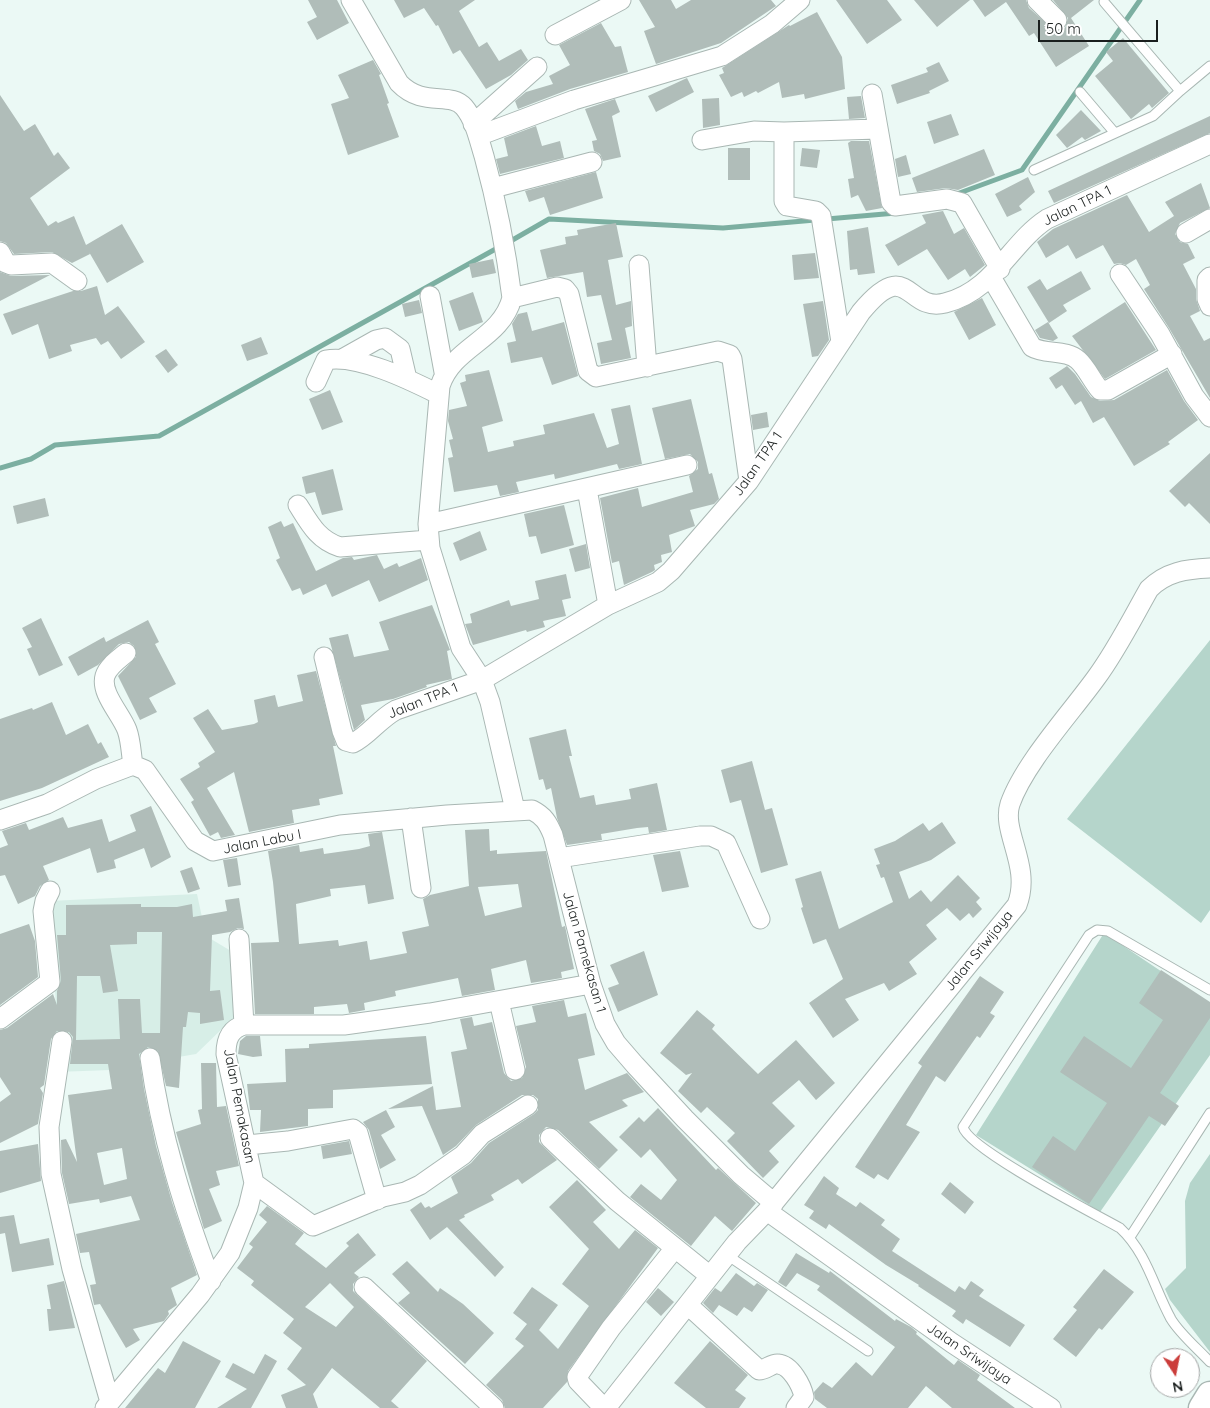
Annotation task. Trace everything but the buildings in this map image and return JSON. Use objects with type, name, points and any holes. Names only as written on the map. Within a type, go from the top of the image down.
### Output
[{"type":"main road","points":[[1202,1408],[1210,1396]]},
{"type":"street","points":[[351,0],[403,87],[418,97],[457,101],[464,107],[476,130],[493,188],[504,241],[512,298],[498,324],[444,372]]},
{"type":"street","points":[[555,35],[621,0]]},
{"type":"street","points":[[476,130],[722,56],[772,24],[800,0]]},
{"type":"street","points":[[1037,0],[1057,20]]},
{"type":"street","points":[[476,130],[538,67]]},
{"type":"street","points":[[872,94],[891,202],[895,206],[947,199],[962,203],[1032,347],[1045,352],[1072,356],[1079,360],[1100,390],[1108,390],[1172,354]]},
{"type":"street","points":[[702,140],[754,131],[784,132],[877,128]]},
{"type":"street","points":[[784,132],[784,201],[787,206],[816,211],[821,216],[841,342]]},
{"type":"street","name":"Jalan TPA 1","points":[[324,657],[342,731],[350,743],[359,740],[384,717],[396,710],[482,680],[608,605],[658,582],[671,571],[749,481],[861,312],[883,290],[893,285],[903,286],[926,302],[936,305],[958,298],[995,273],[1027,236],[1047,219],[1210,144]]},
{"type":"street","points":[[493,188],[592,162]]},
{"type":"street","points":[[1186,233],[1210,219]]},
{"type":"street","points":[[0,252],[6,263],[11,265],[52,263],[77,281]]},
{"type":"street","points":[[639,265],[647,367]]},
{"type":"street","points":[[1120,274],[1172,354],[1194,396],[1210,417]]},
{"type":"street","points":[[1210,277],[1207,280],[1206,289],[1210,306]]},
{"type":"street","points":[[512,298],[549,289],[565,289],[569,294],[588,371],[596,377],[718,351],[730,355],[749,481]]},
{"type":"street","points":[[430,296],[444,372],[438,394],[428,532],[432,558],[460,648],[482,680],[490,702],[515,810]]},
{"type":"street","points":[[316,382],[326,360],[344,358],[376,340],[385,338],[400,349],[407,379]]},
{"type":"street","points":[[344,358],[407,379],[438,394]]},
{"type":"street","points":[[298,506],[321,538],[329,544],[340,547],[428,532],[587,489],[687,465]]},
{"type":"street","points":[[587,489],[608,605]]},
{"type":"street","name":"Jalan Sriwijaya","points":[[605,1408],[726,1255],[770,1207],[1017,905],[1022,891],[1022,878],[1010,819],[1010,806],[1025,774],[1098,676],[1149,590],[1158,580],[1168,575],[1189,569],[1210,568]]},
{"type":"street","points":[[0,820],[47,804],[96,779],[132,765],[127,730],[107,692],[104,682],[105,674],[111,666],[126,653]]},
{"type":"street","name":"Jalan Labu I","points":[[132,765],[145,770],[195,841],[213,851],[340,825],[515,810]]},
{"type":"street","name":"Jalan Pamekasan 1","points":[[515,810],[532,810],[541,814],[549,824],[590,984],[605,1024],[635,1065],[770,1207]]},
{"type":"street","points":[[411,818],[421,888]]},
{"type":"street","points":[[559,858],[700,836],[720,838],[730,848],[760,919]]},
{"type":"street","points":[[0,1019],[50,982],[43,911],[50,891]]},
{"type":"street","points":[[239,939],[244,1025],[344,1025],[499,1001],[590,984]]},
{"type":"street","points":[[499,1001],[515,1070]]},
{"type":"street","name":"Jalan Pemakasan","points":[[108,1405],[211,1281],[230,1253],[248,1208],[254,1183],[226,1054],[229,1036],[233,1030],[244,1025]]},
{"type":"street","points":[[62,1041],[49,1127],[51,1174],[72,1269],[108,1405]]},
{"type":"street","points":[[150,1058],[156,1106],[164,1141],[194,1236],[211,1281]]},
{"type":"street","points":[[254,1183],[313,1226],[420,1185],[463,1155],[482,1134],[528,1105]]},
{"type":"street","points":[[247,1145],[288,1141],[353,1129],[358,1133],[377,1200]]},
{"type":"street","points":[[550,1138],[617,1201],[710,1276]]},
{"type":"street","name":"Jalan Sriwijaya","points":[[770,1207],[952,1343],[1051,1408]]},
{"type":"street","points":[[605,1408],[578,1381],[577,1377],[611,1328],[676,1248]]},
{"type":"street","points":[[364,1287],[494,1408]]},
{"type":"street","points":[[688,1305],[759,1370],[776,1364],[784,1367],[802,1386],[804,1397],[796,1408]]},
{"type":"lane","points":[[1104,2],[1180,91]]},
{"type":"lane","points":[[1034,170],[1114,132],[1153,116],[1210,66]]},
{"type":"lane","points":[[1080,92],[1114,132]]},
{"type":"lane","points":[[1210,990],[1108,931],[1097,930],[1089,935],[964,1122],[964,1131],[973,1140],[1034,1180],[1120,1228],[1130,1237],[1147,1262],[1156,1289],[1172,1321],[1210,1362]]},
{"type":"lane","points":[[1130,1237],[1210,1112]]},
{"type":"lane","points":[[726,1255],[868,1351]]},
{"type":"shaded area","points":[[1210,640],[1210,910],[1201,923],[1067,819]]},
{"type":"shaded area","points":[[197,894],[206,936],[246,960],[248,1019],[225,1026],[196,1054],[149,1062],[137,1069],[56,1072],[57,1019],[49,901]]},
{"type":"shaded area","points":[[1104,933],[1210,1004],[1210,1055],[1100,1212],[976,1135]]},
{"type":"shaded area","points":[[1210,1154],[1210,1352],[1170,1300],[1165,1289],[1186,1268],[1185,1201],[1190,1183]]},
{"type":"waterway","points":[[954,195],[1022,170],[1140,0]]},
{"type":"waterway","points":[[509,242],[549,219],[723,228],[896,213]]},
{"type":"waterway","points":[[0,468],[31,459],[55,445],[159,436],[501,246]]}]
